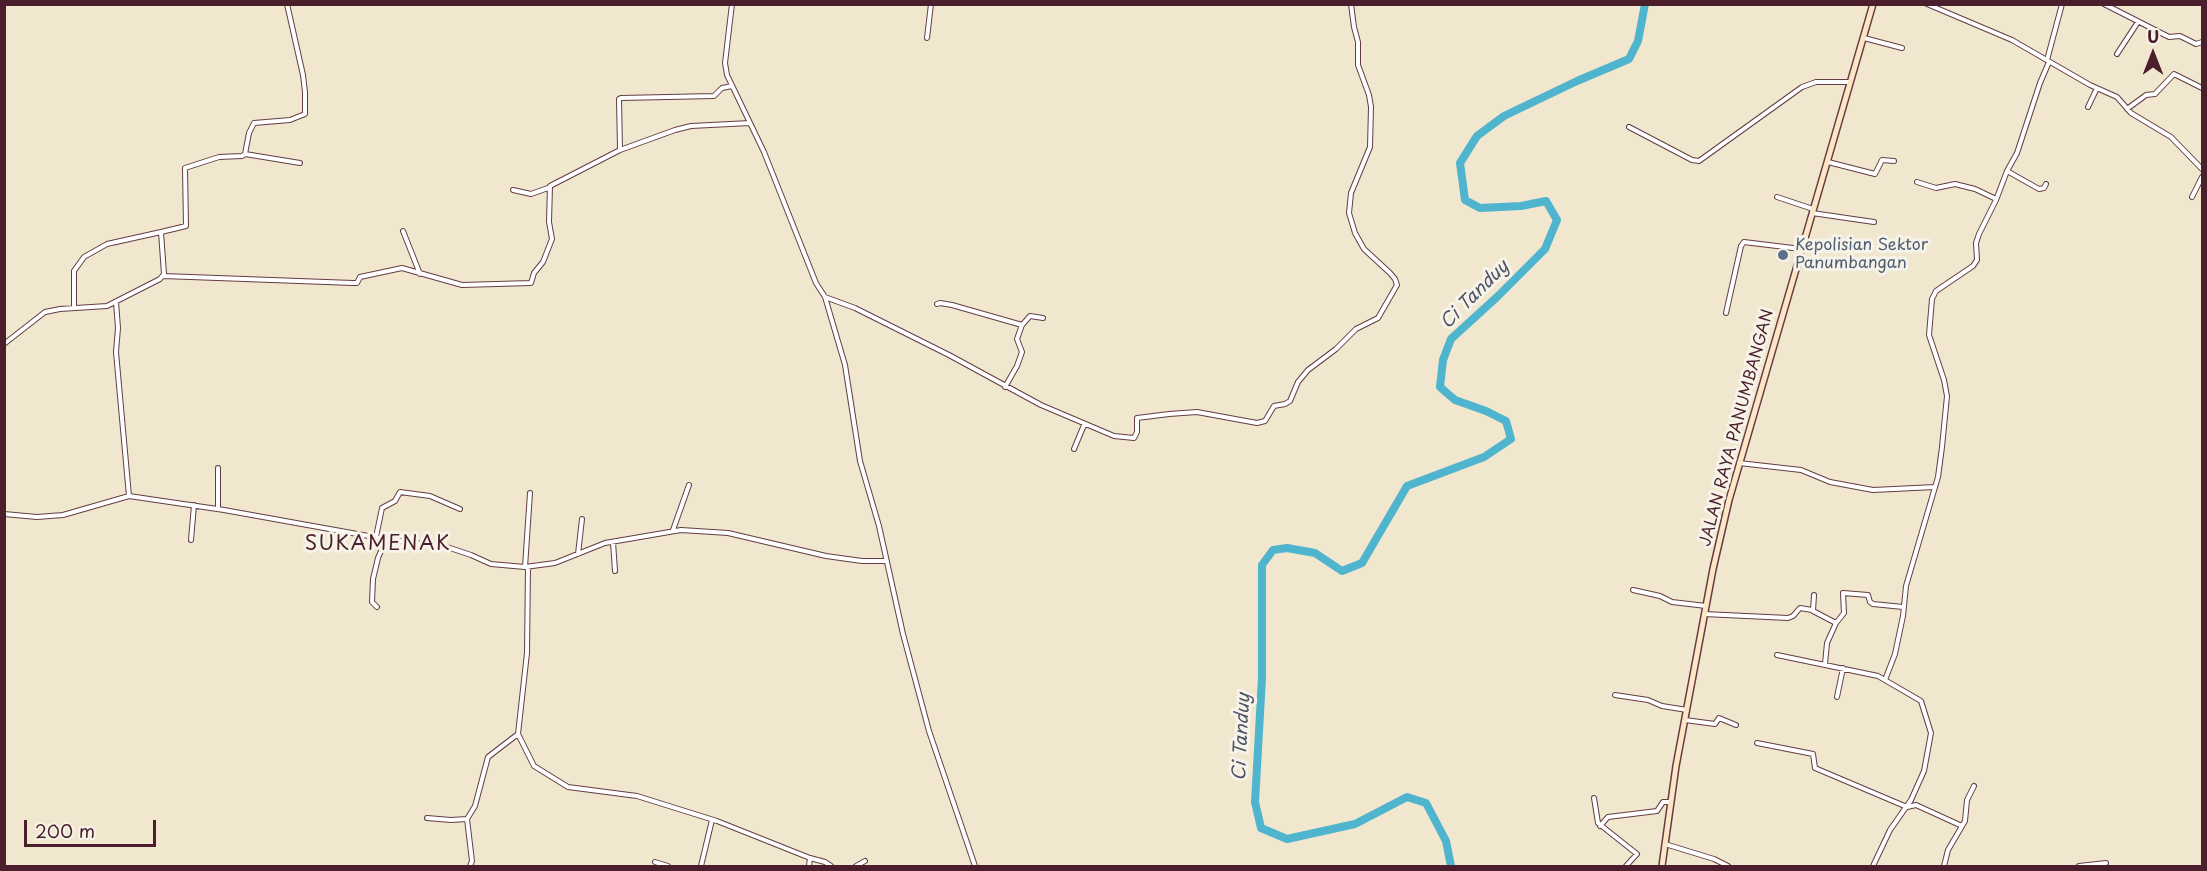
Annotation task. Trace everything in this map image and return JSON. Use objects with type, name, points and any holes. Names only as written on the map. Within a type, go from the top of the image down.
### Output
[{"type":"main road","name":"JALAN RAYA PANUMBANGAN","points":[[1662,867],[1685,720],[1713,569],[1739,463],[1873,4]]},
{"type":"street","points":[[245,154],[249,133],[254,123],[290,120],[303,116],[306,112],[303,75],[287,4]]},
{"type":"street","points":[[732,4],[725,63],[727,75],[764,152],[816,283],[825,297],[845,365],[860,461],[887,561],[903,634],[929,731],[975,867]]},
{"type":"street","points":[[927,38],[931,4]]},
{"type":"street","points":[[825,297],[855,308],[949,355],[1005,387],[1114,436],[1129,439],[1135,437],[1138,418],[1197,412],[1262,423],[1274,406],[1290,401],[1298,382],[1308,370],[1336,349],[1356,329],[1378,318],[1395,290],[1395,279],[1364,249],[1355,233],[1348,207],[1351,193],[1370,147],[1371,114],[1369,95],[1358,66],[1358,42],[1351,4]]},
{"type":"street","points":[[1885,680],[1895,654],[1906,586],[1935,487],[1942,447],[1947,396],[1929,335],[1932,299],[1936,291],[1973,266],[1977,260],[1976,243],[2020,146],[2048,61],[2062,4]]},
{"type":"street","points":[[2104,4],[2169,37],[2180,36],[2196,44],[2202,42]]},
{"type":"street","points":[[1930,5],[2012,40],[2116,98],[2127,109],[2170,137],[2202,169]]},
{"type":"street","points":[[2117,54],[2138,22]]},
{"type":"street","points":[[1864,38],[1902,48]]},
{"type":"street","points":[[2127,109],[2146,95],[2155,94],[2174,74],[2202,88]]},
{"type":"street","points":[[1629,127],[1692,160],[1699,161],[1802,87],[1816,82],[1851,82]]},
{"type":"street","points":[[620,150],[619,99],[714,96],[721,89],[732,86]]},
{"type":"street","points":[[2088,107],[2097,88]]},
{"type":"street","points":[[513,190],[531,194],[549,188],[620,150],[683,128],[750,123]]},
{"type":"street","points":[[74,309],[74,271],[84,257],[107,244],[186,227],[185,168],[209,159],[245,154],[300,163]]},
{"type":"street","points":[[1828,162],[1875,174],[1882,160],[1894,161]]},
{"type":"street","points":[[2007,171],[2039,189],[2044,188],[2046,184]]},
{"type":"street","points":[[2192,196],[2202,177]]},
{"type":"street","points":[[1917,182],[1936,188],[1955,184],[1975,189],[1996,199]]},
{"type":"street","points":[[4,344],[45,312],[57,309],[107,306],[163,276],[352,283],[357,282],[360,277],[402,268],[462,285],[531,283],[534,273],[546,256],[552,239],[549,222],[549,188]]},
{"type":"street","points":[[1777,196],[1813,211],[1874,222]]},
{"type":"street","points":[[403,231],[420,274]]},
{"type":"street","points":[[161,232],[163,276]]},
{"type":"street","points":[[1726,314],[1741,246],[1744,242],[1801,249]]},
{"type":"street","points":[[116,302],[118,328],[116,352],[129,496]]},
{"type":"street","points":[[937,304],[952,305],[1022,325]]},
{"type":"street","points":[[1005,387],[1012,377],[1022,352],[1017,339],[1022,325],[1030,316],[1042,318]]},
{"type":"street","points":[[1074,449],[1084,424]]},
{"type":"street","points":[[1739,463],[1802,470],[1830,482],[1873,490],[1935,487]]},
{"type":"street","points":[[218,468],[218,509]]},
{"type":"street","points":[[673,530],[689,485]]},
{"type":"street","points":[[376,537],[382,508],[395,501],[400,492],[430,496],[460,509]]},
{"type":"street","points":[[530,493],[527,653],[518,734],[534,766],[568,787],[637,796],[712,820],[825,862],[831,867]]},
{"type":"street","points":[[4,514],[37,517],[63,515],[129,496],[460,551],[491,564],[527,567],[548,565],[613,542],[673,530],[728,533],[826,556],[887,561]]},
{"type":"street","points":[[191,540],[194,505]]},
{"type":"street","points":[[578,555],[582,519]]},
{"type":"street","points":[[377,607],[372,602],[373,579],[386,539]]},
{"type":"street","points":[[613,542],[615,571]]},
{"type":"street","points":[[1633,590],[1659,596],[1672,602],[1706,606]]},
{"type":"street","points":[[1824,664],[1827,643],[1836,623],[1844,613],[1842,595],[1845,592],[1867,595],[1872,604],[1903,607]]},
{"type":"street","points":[[1812,610],[1814,595]]},
{"type":"street","points":[[1704,614],[1790,618],[1800,608],[1812,610],[1836,623]]},
{"type":"street","points":[[1777,655],[1874,675],[1921,700],[1931,734],[1924,771],[1907,807],[1883,843],[1873,867]]},
{"type":"street","points":[[1838,697],[1843,668]]},
{"type":"street","points":[[1615,695],[1648,700],[1662,706],[1687,711]]},
{"type":"street","points":[[1685,720],[1715,724],[1719,718],[1736,725]]},
{"type":"street","points":[[470,867],[472,861],[467,819],[475,806],[487,759],[518,734]]},
{"type":"street","points":[[1757,743],[1813,754],[1815,768],[1907,807],[1916,805],[1962,826]]},
{"type":"street","points":[[1944,867],[1948,850],[1966,816],[1967,800],[1974,786]]},
{"type":"street","points":[[1594,798],[1596,818],[1600,826],[1637,854],[1626,867]]},
{"type":"street","points":[[1600,826],[1608,817],[1657,811],[1663,802],[1671,802]]},
{"type":"street","points":[[427,818],[467,819]]},
{"type":"street","points":[[701,867],[712,820]]},
{"type":"street","points":[[1665,844],[1714,859],[1728,867]]},
{"type":"street","points":[[809,867],[810,858]]},
{"type":"street","points":[[856,867],[865,861]]},
{"type":"street","points":[[655,862],[668,867]]},
{"type":"street","points":[[2079,867],[2106,863]]},
{"type":"waterway","name":"Ci Tanduy","points":[[1451,866],[1446,841],[1426,803],[1407,797],[1355,824],[1287,839],[1261,828],[1255,802],[1262,678],[1262,565],[1273,550],[1287,548],[1315,553],[1342,571],[1362,563],[1407,486],[1484,457],[1511,439],[1506,421],[1455,400],[1440,387],[1443,360],[1451,339],[1545,249],[1557,220],[1546,201],[1521,206],[1480,208],[1465,200],[1460,163],[1477,136],[1504,116],[1629,59],[1638,41],[1645,4]]},
{"type":"place","name":"Kepolisian Sektor Panumbangan","points":[[1783,255]]},
{"type":"district","name":"SUKAMENAK","points":[[378,544]]}]
